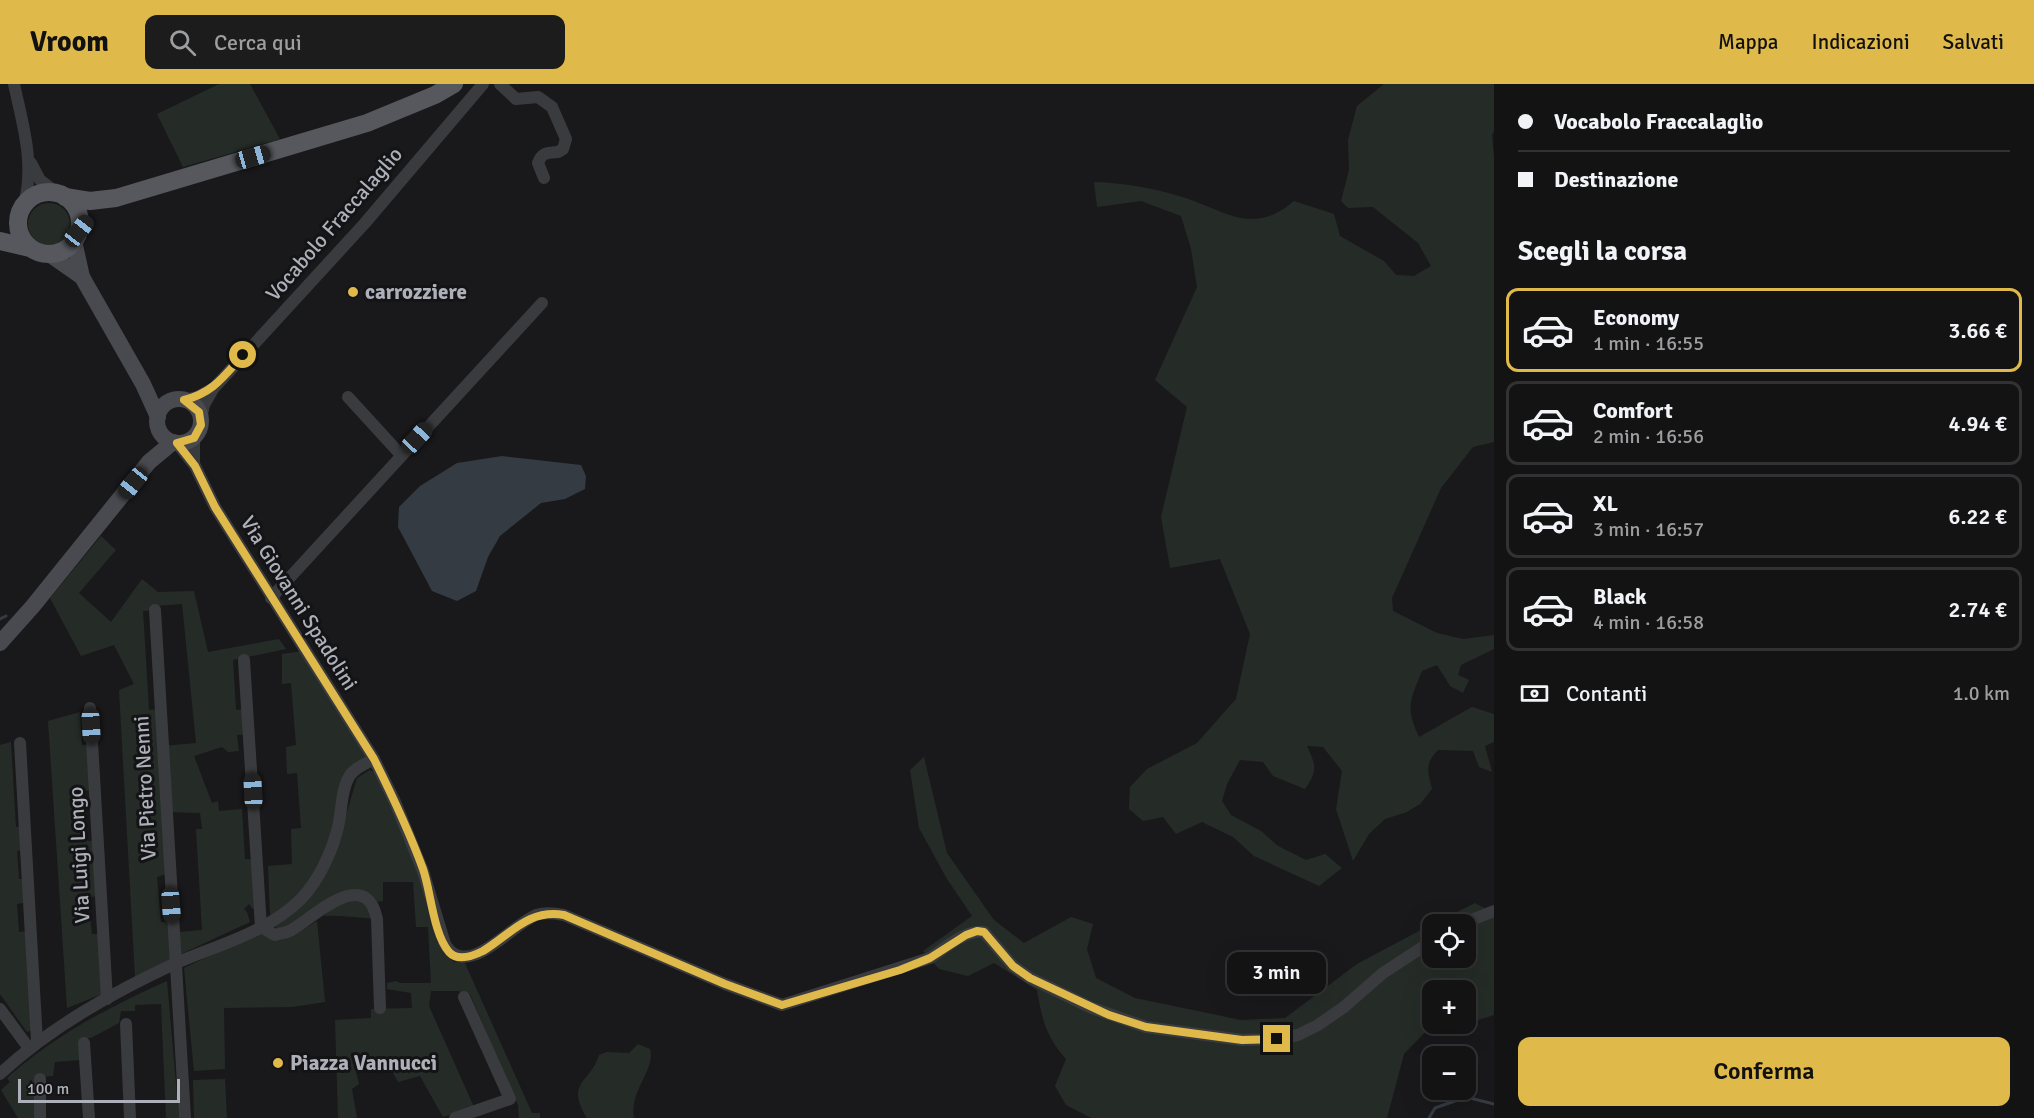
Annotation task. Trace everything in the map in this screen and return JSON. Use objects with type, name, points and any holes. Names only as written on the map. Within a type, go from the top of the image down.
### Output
[{"type":"main road","points":[[0,230],[39,194],[61,195],[90,201],[116,198],[367,123],[435,95],[454,84]]},
{"type":"main road","points":[[61,195],[78,211],[76,236],[82,277],[142,384],[164,436],[175,442]]},
{"type":"main road","points":[[49,254],[63,250],[95,210],[116,198]]},
{"type":"main road","points":[[21,209],[19,232],[30,248]]},
{"type":"main road","points":[[0,241],[49,254],[82,277]]},
{"type":"main road","points":[[0,643],[33,606],[149,462],[175,442],[194,438],[201,425],[201,418],[195,406],[142,384]]},
{"type":"main road","points":[[149,462],[156,445],[158,422],[166,404],[178,400]]},
{"type":"street","points":[[14,84],[30,161],[28,189],[21,209]]},
{"type":"street","name":"Vocabolo Fraccalaglio","points":[[213,389],[365,223],[483,84]]},
{"type":"street","points":[[500,84],[516,99],[538,97],[552,107],[566,144],[558,152],[541,156],[538,163],[544,178]]},
{"type":"street","points":[[30,161],[40,180],[61,195]]},
{"type":"street","points":[[271,598],[542,303]]},
{"type":"street","points":[[178,400],[197,397],[213,389]]},
{"type":"street","points":[[201,418],[204,405],[213,389]]},
{"type":"street","points":[[348,396],[401,455]]},
{"type":"street","name":"Via Giovanni Spadolini","points":[[194,438],[195,466]]},
{"type":"street","name":"Via Giovanni Spadolini","points":[[175,442],[195,466],[215,507],[374,759],[395,802],[423,871],[445,944],[450,953],[459,958],[469,957],[482,951],[535,916],[548,912],[564,915],[725,984],[782,1005],[930,958],[966,935],[977,931],[984,932],[1013,966],[1030,978],[1109,1015],[1146,1027],[1242,1040],[1277,1039],[1298,1035],[1318,1025],[1344,1007],[1383,974],[1422,948]]},
{"type":"street","name":"Via Pietro Nenni","points":[[155,610],[185,1118]]},
{"type":"street","points":[[244,660],[261,927]]},
{"type":"street","name":"Via Luigi Longo","points":[[90,708],[107,999]]},
{"type":"street","points":[[20,743],[33,1044]]},
{"type":"street","points":[[0,1074],[33,1044],[107,999],[175,964],[261,927],[286,911],[310,888],[332,846],[345,788],[351,774],[374,759]]},
{"type":"street","points":[[261,927],[275,935],[291,931],[331,902],[352,895],[366,898],[375,907],[377,919],[380,1008]]},
{"type":"street","points":[[1476,918],[1494,911]]},
{"type":"street","points":[[455,1118],[510,1099],[464,997]]},
{"type":"street","points":[[2,1018],[33,1044]]},
{"type":"street","points":[[126,1024],[130,1118]]},
{"type":"street","points":[[84,1043],[89,1118]]},
{"type":"street","points":[[40,1079],[40,1118]]},
{"type":"shaded area","points":[[219,84],[250,84],[280,139],[183,167],[157,114]]},
{"type":"shaded area","points":[[1384,84],[1494,84],[1494,131],[1492,135],[1494,157],[1494,442],[1473,447],[1441,488],[1392,598],[1393,611],[1437,633],[1463,639],[1494,635],[1494,649],[1461,665],[1458,675],[1469,680],[1463,693],[1450,686],[1437,665],[1422,671],[1411,704],[1412,718],[1419,737],[1472,707],[1494,714],[1494,742],[1485,746],[1492,772],[1479,767],[1473,751],[1438,750],[1428,768],[1432,789],[1420,804],[1407,812],[1385,819],[1369,834],[1353,861],[1336,809],[1342,771],[1323,747],[1307,746],[1314,772],[1305,789],[1273,776],[1263,762],[1240,760],[1227,784],[1222,801],[1231,815],[1261,831],[1278,846],[1306,860],[1325,854],[1342,868],[1319,886],[1254,856],[1233,837],[1202,822],[1176,834],[1163,817],[1143,821],[1129,809],[1130,787],[1147,769],[1197,743],[1236,699],[1250,634],[1220,559],[1170,568],[1161,517],[1187,407],[1155,380],[1197,287],[1191,249],[1181,216],[1141,201],[1097,207],[1094,182],[1161,191],[1225,213],[1251,219],[1279,212],[1294,201],[1334,214],[1340,236],[1384,261],[1396,275],[1414,276],[1431,266],[1418,243],[1373,207],[1348,208],[1341,201],[1349,170],[1348,140],[1357,106]]},
{"type":"shaded area","points":[[49,203],[57,204],[64,209],[69,216],[69,232],[64,239],[57,244],[49,245],[41,244],[34,239],[29,232],[28,224],[29,216],[34,209],[41,204]]},
{"type":"shaded area","points":[[502,456],[581,465],[586,476],[585,489],[565,499],[541,503],[500,536],[488,557],[476,591],[457,601],[432,591],[398,527],[399,507],[420,486],[457,463]]},
{"type":"shaded area","points":[[101,536],[116,550],[79,593],[111,622],[142,579],[158,592],[194,591],[208,652],[279,639],[286,649],[233,660],[236,710],[247,709],[249,734],[237,735],[239,751],[228,752],[222,747],[194,756],[212,803],[218,801],[219,811],[242,809],[245,859],[257,860],[260,907],[253,909],[249,904],[244,909],[250,922],[181,954],[179,932],[202,930],[196,829],[202,829],[200,813],[166,812],[169,873],[157,877],[161,922],[172,921],[174,958],[135,977],[119,690],[134,684],[114,645],[81,656],[50,598]],"holes":[[[182,604],[196,743],[162,746],[160,709],[149,710],[143,611],[155,610],[155,606]]]},
{"type":"shaded area","points":[[303,651],[367,758],[349,771],[329,842],[314,875],[291,903],[270,915],[268,866],[292,864],[291,829],[301,828],[297,773],[287,774],[286,747],[296,745],[291,683],[282,684],[282,654]]},
{"type":"shaded area","points":[[80,712],[82,745],[92,744],[94,789],[85,791],[88,841],[97,840],[100,895],[88,898],[92,934],[103,934],[107,992],[67,1008],[48,721]]},
{"type":"shaded area","points":[[11,742],[16,827],[24,826],[26,849],[17,851],[19,879],[28,879],[29,902],[17,904],[19,932],[30,931],[36,1028],[27,1032],[0,994],[0,745]]},
{"type":"shaded area","points":[[924,757],[947,853],[994,920],[1024,943],[1071,917],[1093,924],[1087,949],[1096,978],[1135,998],[1241,1020],[1285,1018],[1357,964],[1422,929],[1422,968],[1476,968],[1476,914],[1453,914],[1475,903],[1494,913],[1494,1015],[1476,1021],[1476,980],[1422,980],[1423,1034],[1404,1054],[1387,1118],[1091,1118],[1066,1105],[1055,1086],[1066,1059],[1046,1027],[1037,990],[994,963],[968,976],[939,969],[923,951],[972,916],[947,879],[919,828],[910,770]]},
{"type":"shaded area","points":[[370,770],[378,774],[418,863],[440,943],[454,962],[464,961],[532,1113],[540,1113],[540,1118],[519,1118],[518,1105],[470,994],[464,997],[459,991],[431,991],[429,1006],[474,1107],[443,1117],[420,1076],[398,1082],[384,1057],[356,1072],[359,1084],[352,1089],[357,1118],[338,1118],[335,1020],[371,1018],[371,1009],[412,1008],[411,993],[387,989],[387,983],[396,981],[431,983],[428,927],[416,927],[413,882],[383,882],[383,901],[376,902],[368,894],[279,930],[273,925],[333,859],[357,778]]},
{"type":"shaded area","points":[[351,899],[363,901],[377,919],[324,916],[333,906]]},
{"type":"shaded area","points":[[317,921],[325,1002],[292,1007],[224,1008],[225,1069],[194,1071],[184,968],[260,932],[292,936]]},
{"type":"shaded area","points":[[167,981],[179,1118],[166,1118],[161,1004],[135,1005],[135,1011],[121,1011],[119,1023],[91,1038],[79,1039],[80,1060],[55,1062],[53,1076],[37,1077],[38,1118],[18,1118],[1,1090],[10,1082],[7,1078],[63,1035],[124,1001]]},
{"type":"shaded area","points":[[638,1044],[650,1049],[651,1057],[635,1098],[634,1118],[587,1118],[578,1097],[579,1089],[599,1055],[607,1052],[629,1053]]},
{"type":"shaded area","points":[[225,1079],[227,1118],[194,1118],[193,1080]]},
{"type":"waterway","points":[[0,619],[6,616]]},
{"type":"waterway","points":[[1429,1118],[1435,1108],[1466,1097],[1494,1104]]},
{"type":"place","name":"carrozziere","points":[[353,292]]},
{"type":"place","name":"Piazza Vannucci","points":[[278,1063]]},
{"type":"route","points":[[243,355],[213,389],[197,397],[184,400],[195,406],[201,418],[201,425],[194,438],[177,443],[195,466],[215,507],[374,759],[395,802],[423,871],[438,928],[450,953],[459,958],[469,957],[535,916],[548,912],[564,915],[725,984],[782,1005],[900,970],[930,958],[966,935],[977,931],[984,932],[1013,966],[1030,978],[1109,1015],[1146,1027],[1242,1040],[1277,1039]]}]
